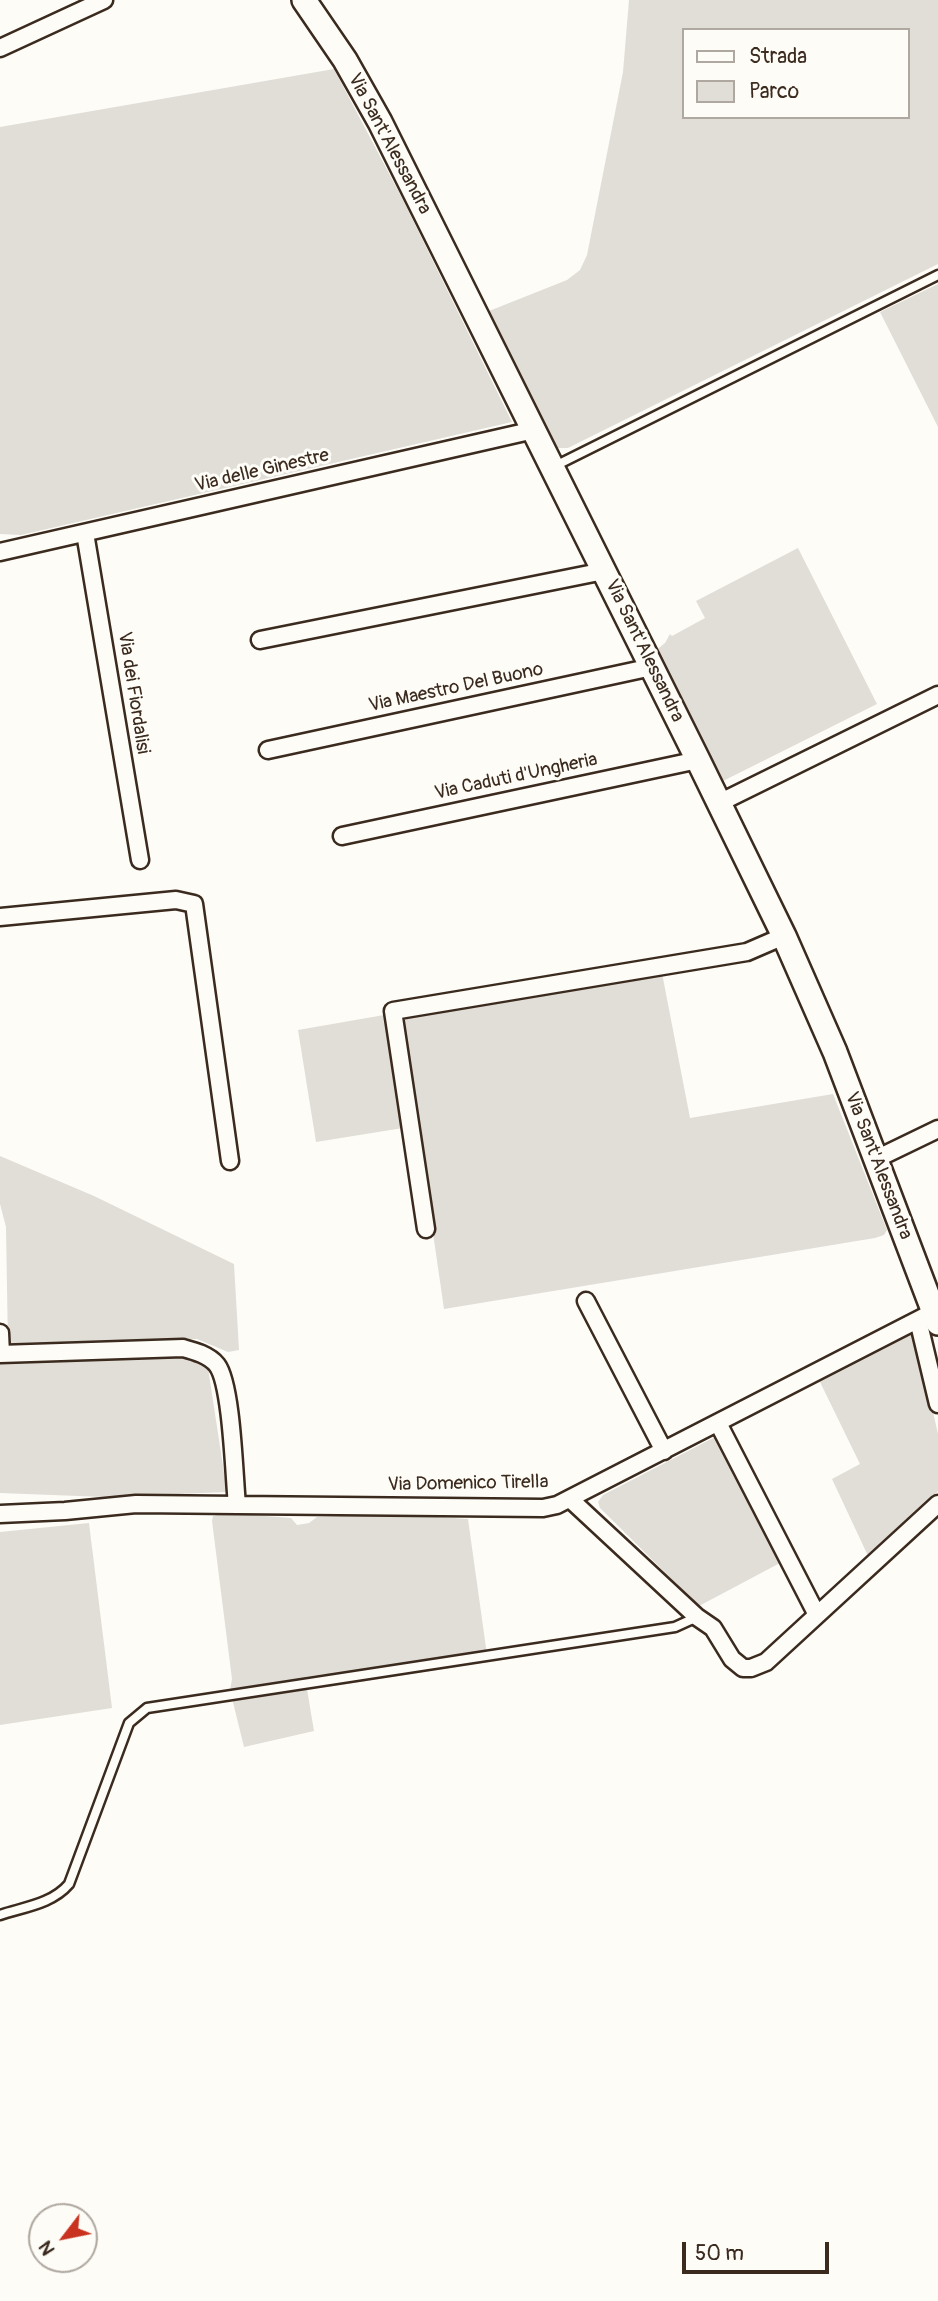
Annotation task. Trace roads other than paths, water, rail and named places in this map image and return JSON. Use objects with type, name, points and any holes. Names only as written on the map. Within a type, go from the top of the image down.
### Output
[{"type":"street","points":[[0,48],[104,0]]},
{"type":"street","name":"Via Sant'Alessandra","points":[[304,0],[345,60],[380,122],[784,936],[835,1052],[876,1159],[930,1318]]},
{"type":"street","name":"Via delle Ginestre","points":[[2,549],[85,533],[534,430]]},
{"type":"street","name":"Via dei Fiordalisi","points":[[85,533],[140,860]]},
{"type":"street","points":[[261,640],[604,571]]},
{"type":"street","name":"Via Maestro Del Buono","points":[[268,750],[652,667]]},
{"type":"street","points":[[719,803],[938,695]]},
{"type":"street","name":"Via Caduti d'Ungheria","points":[[342,836],[698,760]]},
{"type":"street","points":[[0,917],[176,900],[194,904],[230,1161]]},
{"type":"street","points":[[426,1229],[393,1011],[747,952],[784,936]]},
{"type":"street","points":[[876,1159],[938,1129]]},
{"type":"street","points":[[586,1301],[663,1451]]},
{"type":"street","points":[[930,1318],[938,1404]]},
{"type":"street","name":"Via Domenico Tirella","points":[[0,1514],[136,1504],[543,1508],[558,1505],[930,1318]]},
{"type":"street","points":[[0,1333],[1,1354],[183,1348],[201,1354],[217,1365],[227,1392],[237,1505]]},
{"type":"street","points":[[718,1423],[817,1615]]},
{"type":"street","points":[[570,1499],[697,1617],[713,1628],[732,1659],[743,1668],[751,1668],[766,1661],[938,1504]]},
{"type":"lane","points":[[552,467],[938,275]]},
{"type":"lane","points":[[0,1915],[48,1900],[62,1893],[69,1884],[129,1723],[147,1708],[676,1627],[697,1617]]}]
